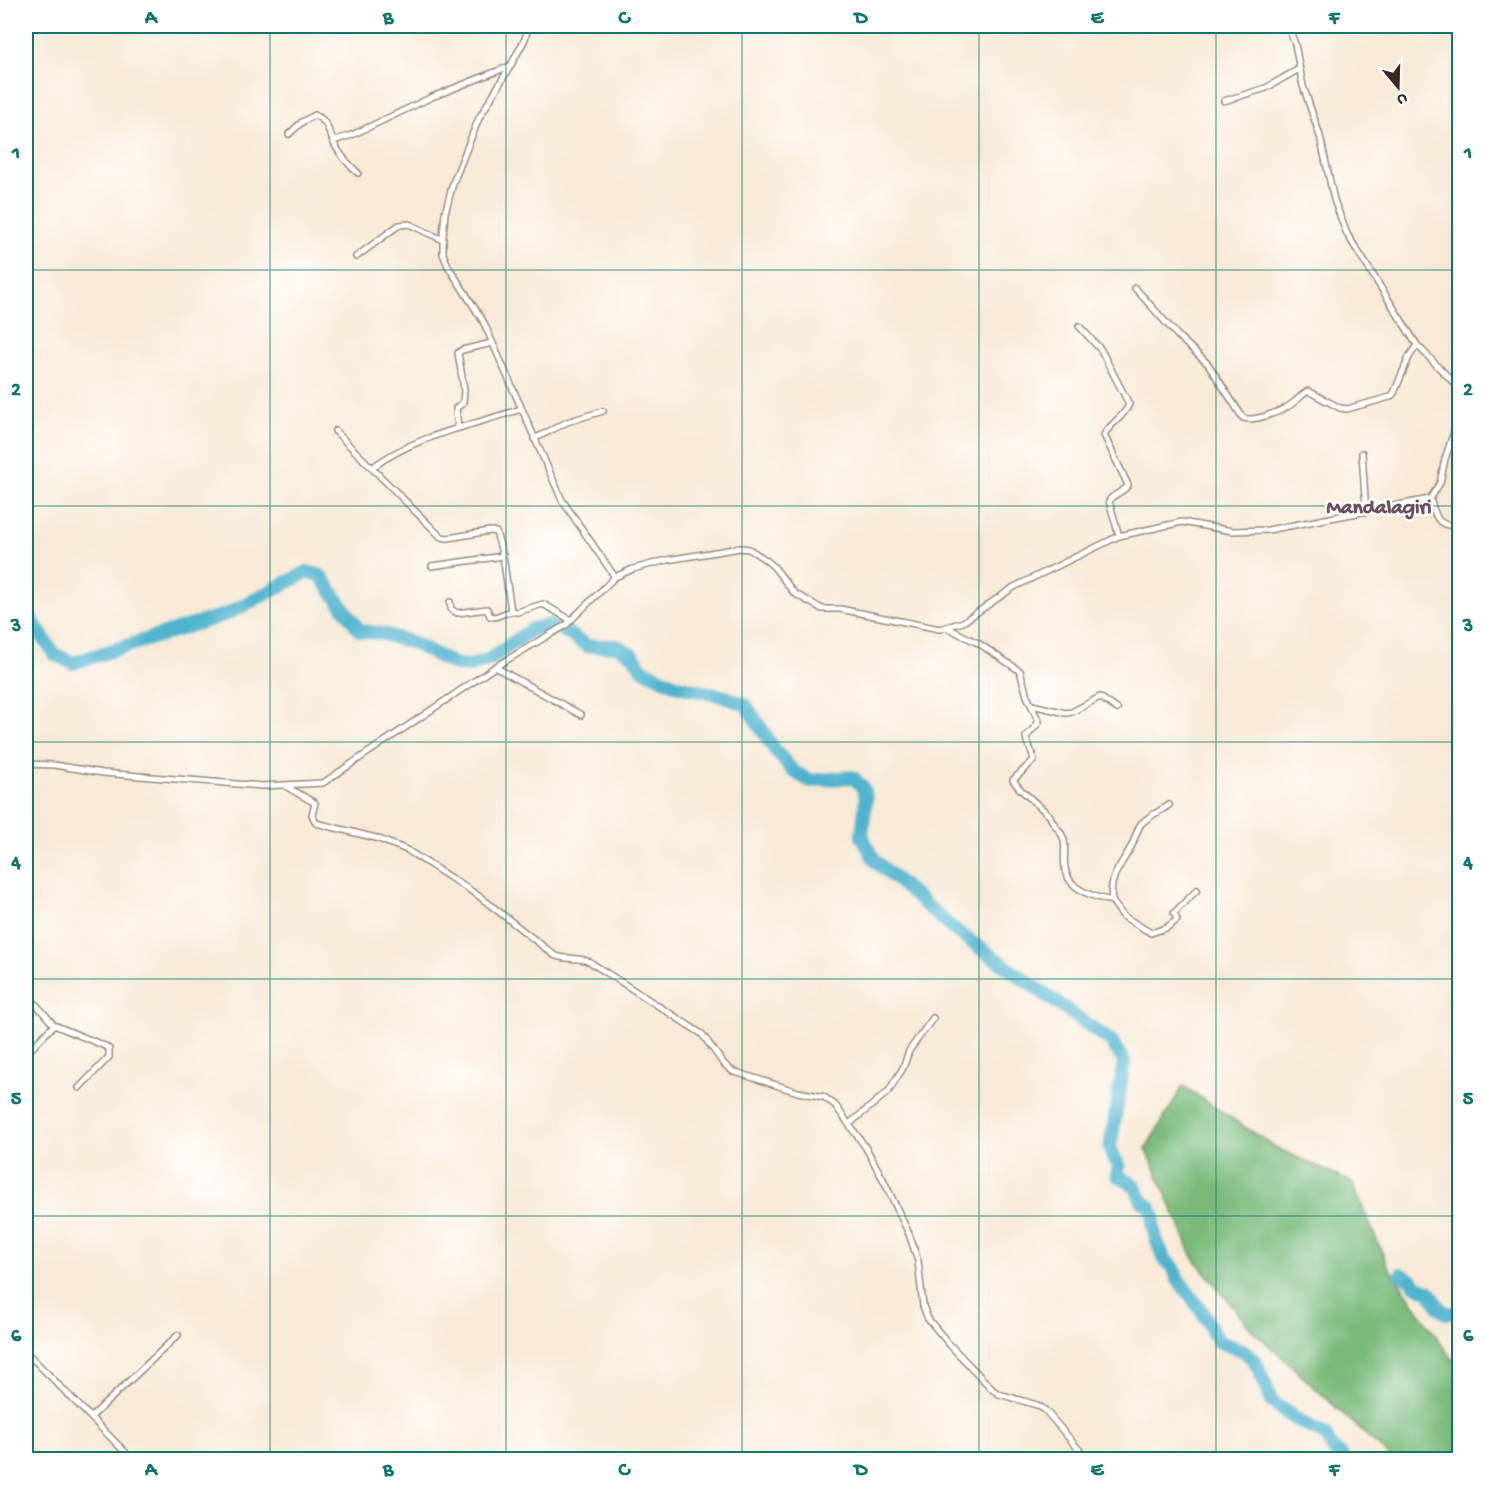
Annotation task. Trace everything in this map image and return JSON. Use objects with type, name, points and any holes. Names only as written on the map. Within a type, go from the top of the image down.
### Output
[{"type":"street","points":[[528,26],[525,39],[484,108],[466,149],[445,213],[443,240],[445,260],[483,321],[562,500],[615,577]]},
{"type":"street","points":[[1288,26],[1320,136],[1341,222],[1417,345],[1460,389]]},
{"type":"street","points":[[333,141],[352,135],[432,97],[511,65]]},
{"type":"street","points":[[1224,101],[1254,92],[1299,69]]},
{"type":"street","points":[[289,134],[302,122],[315,115],[326,123],[333,141],[350,166],[358,173]]},
{"type":"street","points":[[356,257],[399,225],[410,224],[443,240]]},
{"type":"street","points":[[1135,288],[1178,336],[1208,363],[1244,418],[1250,420],[1291,405],[1308,391],[1344,409],[1390,397],[1417,345]]},
{"type":"street","points":[[1079,326],[1101,350],[1129,404],[1126,413],[1108,427],[1104,435],[1128,485],[1127,489],[1110,499],[1119,536]]},
{"type":"street","points":[[458,428],[456,408],[463,403],[464,393],[458,353],[492,343]]},
{"type":"street","points":[[373,467],[389,454],[408,446],[521,409]]},
{"type":"street","points":[[534,439],[567,422],[603,411]]},
{"type":"street","points":[[26,764],[54,765],[103,773],[262,786],[323,783],[495,667],[566,625],[615,577],[633,569],[667,560],[740,548],[748,549],[774,567],[794,593],[822,609],[840,609],[931,628],[948,628],[963,622],[1014,587],[1119,536],[1182,522],[1250,532],[1430,499],[1440,483],[1460,413]]},
{"type":"street","points":[[335,431],[438,535],[448,538],[494,531],[499,538],[503,556],[511,611]]},
{"type":"street","points":[[1362,453],[1366,512]]},
{"type":"street","points":[[1430,499],[1439,522],[1445,526],[1460,526]]},
{"type":"street","points":[[432,566],[503,556]]},
{"type":"street","points":[[450,602],[452,609],[457,612],[487,609],[490,616],[495,617],[543,604],[571,620]]},
{"type":"street","points":[[948,628],[978,643],[1018,669],[1039,723],[1026,737],[1034,760],[1013,780],[1050,816],[1052,822],[1059,828],[1064,840],[1065,868],[1068,879],[1087,894],[1112,901]]},
{"type":"street","points":[[495,667],[581,715]]},
{"type":"street","points":[[1032,705],[1066,713],[1100,697],[1116,709]]},
{"type":"street","points":[[285,786],[315,803],[312,815],[316,823],[376,838],[407,850],[479,896],[554,955],[560,958],[581,958],[590,962],[702,1034],[723,1063],[732,1071],[798,1092],[824,1097],[835,1105],[866,1148],[883,1179],[915,1250],[924,1311],[928,1319],[987,1385],[999,1394],[1037,1405],[1045,1410],[1088,1460]]},
{"type":"street","points":[[1169,806],[1141,824],[1113,878],[1112,901],[1123,916],[1151,933],[1166,928],[1177,920],[1174,913],[1197,890]]},
{"type":"street","points":[[26,993],[54,1025],[105,1046],[110,1052],[110,1057],[79,1088]]},
{"type":"street","points":[[849,1124],[886,1094],[903,1068],[909,1051],[933,1018]]},
{"type":"street","points":[[26,1054],[54,1025]]},
{"type":"street","points":[[90,1417],[178,1335]]},
{"type":"street","points":[[26,1352],[133,1460]]},
{"type":"green space","points":[[1183,1086],[1275,1147],[1352,1182],[1387,1264],[1451,1358],[1459,1363],[1459,1459],[1392,1459],[1249,1327],[1193,1257],[1146,1148]]},
{"type":"waterway","points":[[26,611],[54,654],[73,663],[227,614],[307,572],[320,575],[360,631],[379,633],[411,642],[456,665],[470,666],[490,659],[532,629],[554,624],[587,646],[617,646],[633,655],[642,669],[678,686],[726,697],[746,705],[775,750],[793,771],[810,781],[852,777],[862,786],[866,798],[862,836],[875,861],[952,928],[1112,1042],[1124,1062],[1110,1148],[1119,1165],[1117,1175],[1135,1186],[1142,1201],[1150,1207],[1154,1217],[1153,1226],[1156,1239],[1165,1260],[1174,1268],[1177,1278],[1204,1314],[1217,1341],[1244,1351],[1254,1360],[1272,1402],[1297,1420],[1325,1435],[1333,1450],[1344,1460]]},
{"type":"waterway","points":[[1401,1274],[1413,1281],[1415,1285],[1430,1292],[1440,1309],[1446,1313],[1455,1313],[1460,1317]]},
{"type":"district","name":"Mandalagiri","points":[[1379,509]]}]
